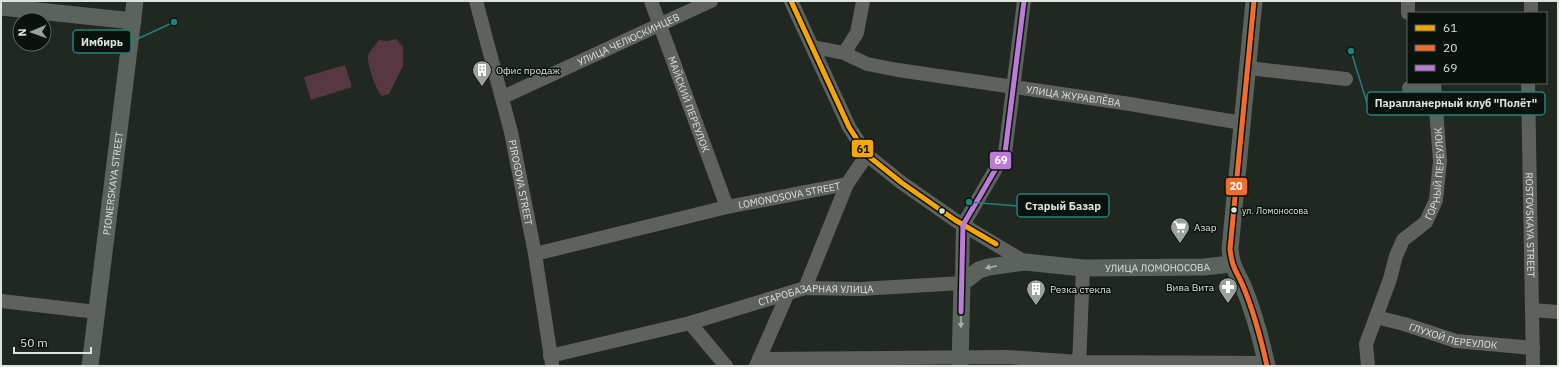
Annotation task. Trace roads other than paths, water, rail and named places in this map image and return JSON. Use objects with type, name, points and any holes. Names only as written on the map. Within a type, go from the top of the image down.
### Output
[{"type":"main road","name":"PIONERSKAYA STREET","points":[[90,366],[135,1]]},
{"type":"main road","points":[[1254,1],[1230,249],[1231,264],[1243,286],[1261,339],[1266,365]]},
{"type":"main road","points":[[1,7],[133,21]]},
{"type":"main road","points":[[960,362],[962,283],[979,270],[989,266],[1025,262],[1083,268]]},
{"type":"main road","name":"УЛИЦА ЛОМОНОСОВА","points":[[1083,268],[1204,267],[1231,264]]},
{"type":"street","name":"PIROGOVA STREET","points":[[476,1],[503,97],[535,254],[551,361]]},
{"type":"street","name":"МАЙСКИЙ ПЕРЕУЛОК","points":[[651,1],[726,207]]},
{"type":"street","name":"УЛИЦА ЧЕЛЮСКИНЦЕВ","points":[[503,97],[711,1]]},
{"type":"street","points":[[791,1],[849,127],[867,155],[902,183],[963,225],[1025,262]]},
{"type":"street","points":[[844,53],[857,33],[864,1]]},
{"type":"street","points":[[962,283],[963,225],[1005,153],[1024,1]]},
{"type":"street","points":[[1408,1],[1408,12]]},
{"type":"street","points":[[1531,1],[1531,12]]},
{"type":"street","name":"УЛИЦА ЖУРАВЛЁВА","points":[[813,47],[844,53],[867,64],[1014,88],[1130,104],[1242,123]]},
{"type":"street","points":[[1248,68],[1346,79]]},
{"type":"street","name":"ROSTOVSKAYA STREET","points":[[1528,84],[1533,366]]},
{"type":"street","points":[[1409,88],[1434,85]]},
{"type":"street","name":"ГОРНЫЙ ПЕРЕУЛОК","points":[[1368,366],[1366,344],[1390,279],[1396,256],[1403,240],[1426,222],[1436,200],[1440,161],[1434,85]]},
{"type":"street","name":"LOMONOSOVA STREET","points":[[535,254],[726,207],[847,184],[867,155]]},
{"type":"street","points":[[805,288],[847,184]]},
{"type":"street","points":[[1079,364],[1083,268]]},
{"type":"street","name":"СТАРОБАЗАРНАЯ УЛИЦА","points":[[551,361],[690,323],[805,288],[860,289],[962,283]]},
{"type":"street","points":[[788,293],[758,363],[960,362],[1007,357],[1079,364],[1266,365]]},
{"type":"street","points":[[1,301],[97,312]]},
{"type":"street","points":[[1532,310],[1558,312]]},
{"type":"street","name":"ГЛУХОЙ ПЕРЕУЛОК","points":[[1376,317],[1404,324],[1456,341],[1533,348]]},
{"type":"street","points":[[690,323],[726,366]]},
{"type":"place","name":"Имбирь","points":[[174,22]]},
{"type":"place","name":"Парапланерный клуб \"Полёт\"","points":[[1351,51]]},
{"type":"place","name":"Офис продаж","points":[[482,87]]},
{"type":"place","name":"Старый Базар","points":[[969,202]]},
{"type":"place","name":"ул. Ломоносова","points":[[1234,210]]},
{"type":"place","name":"Азар","points":[[1180,244]]},
{"type":"place","name":"Вива Вита","points":[[1228,304]]},
{"type":"place","name":"Резка стекла","points":[[1036,306]]}]
